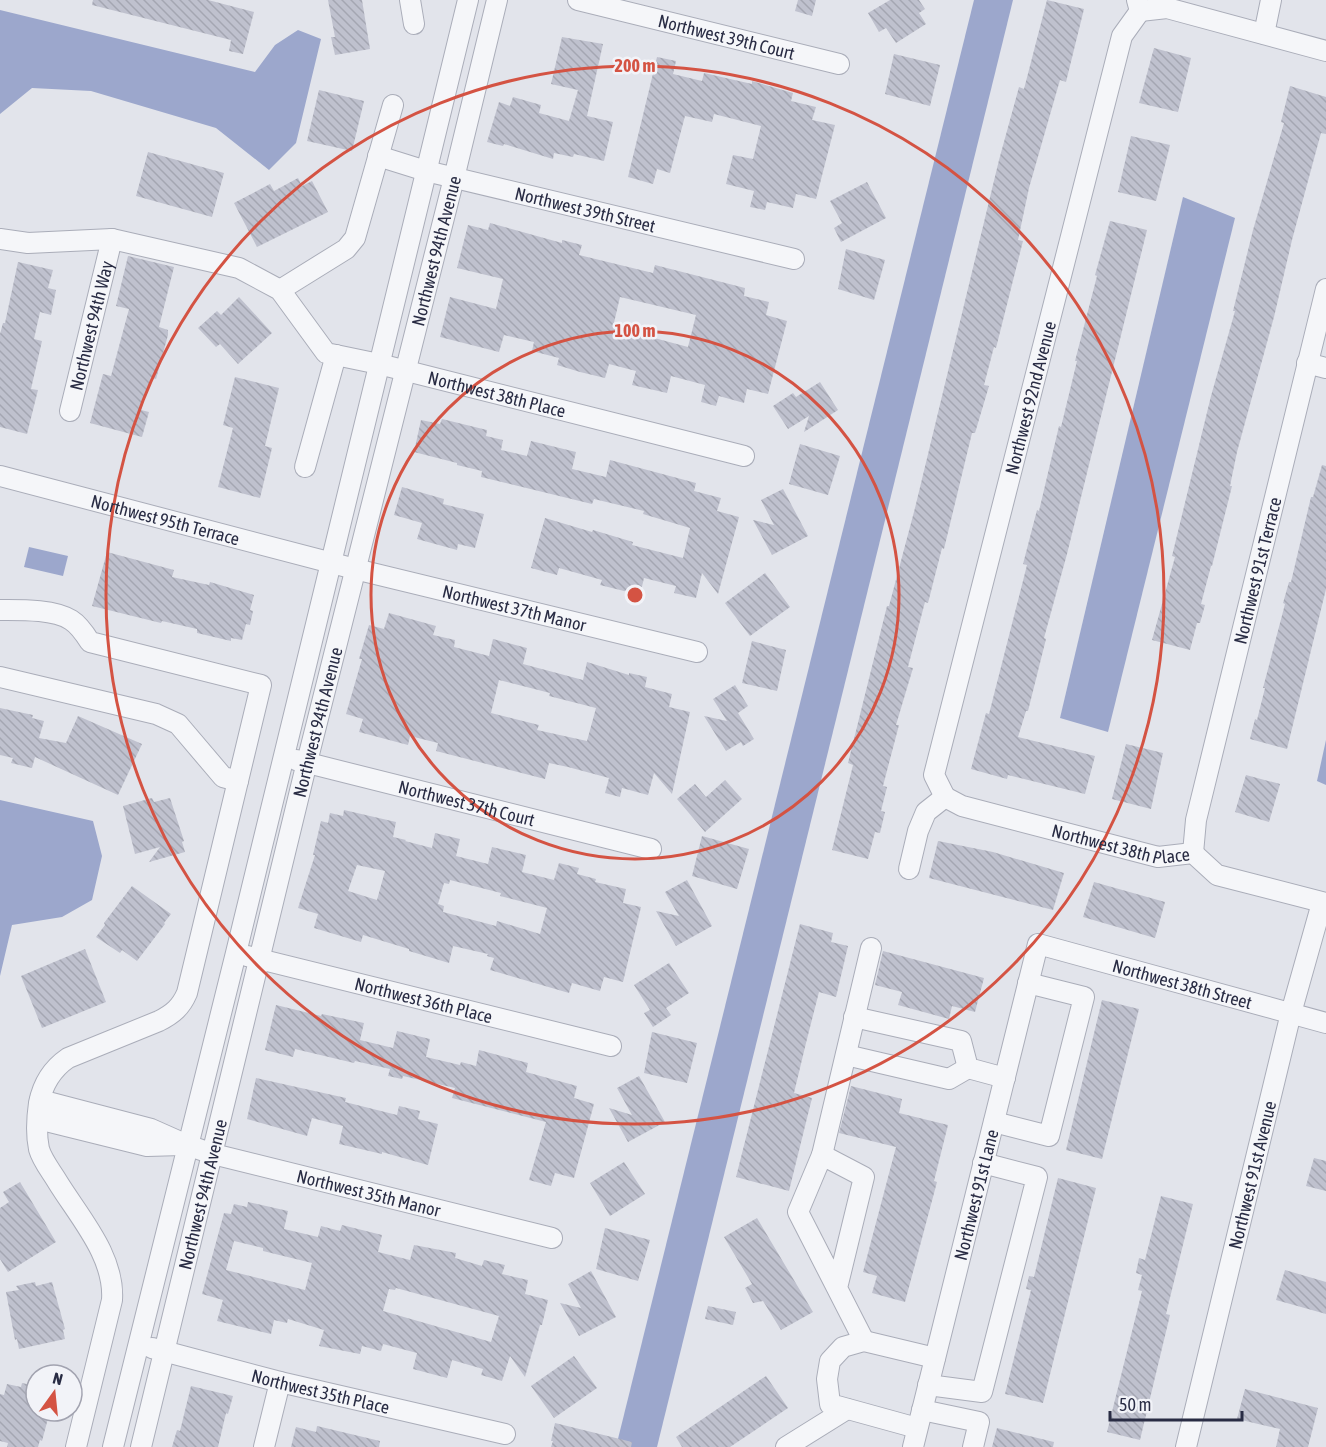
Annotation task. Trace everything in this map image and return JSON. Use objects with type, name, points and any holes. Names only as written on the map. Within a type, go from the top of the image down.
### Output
[{"type":"street","points":[[410,0],[414,24]]},
{"type":"street","name":"Northwest 94th Avenue","points":[[113,1447],[468,0]]},
{"type":"street","name":"Northwest 94th Avenue","points":[[141,1447],[307,762],[497,0]]},
{"type":"street","name":"Northwest 39th Court","points":[[578,0],[839,64]]},
{"type":"street","points":[[1264,34],[1271,0]]},
{"type":"street","points":[[1138,6],[1167,8],[1326,51]]},
{"type":"street","name":"Northwest 92nd Avenue","points":[[945,797],[934,775],[1122,36],[1138,6]]},
{"type":"street","points":[[280,290],[346,249],[355,238],[393,105]]},
{"type":"street","name":"Northwest 39th Street","points":[[378,156],[454,178],[794,259]]},
{"type":"street","name":"Northwest 38th Place","points":[[0,239],[28,243],[112,239],[239,268],[280,290],[326,353],[379,364],[744,456]]},
{"type":"street","name":"Northwest 94th Way","points":[[70,411],[112,239]]},
{"type":"street","name":"Northwest 91st Terrace","points":[[1193,852],[1196,820],[1316,366],[1326,289]]},
{"type":"street","points":[[305,467],[336,355]]},
{"type":"street","name":"Northwest 95th Terrace","points":[[0,476],[331,562]]},
{"type":"street","name":"Northwest 37th Manor","points":[[331,562],[697,652]]},
{"type":"street","points":[[0,610],[40,612],[70,619],[90,642],[261,685],[183,1003],[173,1014],[159,1021],[68,1058],[56,1066],[42,1089],[39,1110],[39,1150],[104,1256],[113,1286],[112,1300],[76,1447]]},
{"type":"street","points":[[0,677],[156,714],[178,724],[223,777],[238,780]]},
{"type":"street","name":"Northwest 37th Court","points":[[282,757],[651,849]]},
{"type":"street","points":[[909,868],[918,831],[926,812],[945,797]]},
{"type":"street","name":"Northwest 38th Place","points":[[945,797],[962,806],[1158,857],[1193,852],[1217,875],[1324,903]]},
{"type":"street","name":"Northwest 91st Avenue","points":[[1186,1447],[1291,1013],[1324,903]]},
{"type":"street","name":"Northwest 38th Street","points":[[1038,944],[1326,1023]]},
{"type":"street","name":"Northwest 91st Lane","points":[[918,1428],[1038,944]]},
{"type":"street","points":[[864,1341],[798,1212],[822,1155],[871,948]]},
{"type":"street","name":"Northwest 36th Place","points":[[236,953],[611,1046]]},
{"type":"street","points":[[994,1122],[1049,1136],[1084,998],[1028,983]]},
{"type":"street","points":[[854,1017],[961,1041],[968,1068]]},
{"type":"street","points":[[846,1056],[949,1078],[968,1068],[1005,1077]]},
{"type":"street","name":"Northwest 35th Manor","points":[[39,1110],[147,1146],[187,1145],[213,1154],[552,1238]]},
{"type":"street","points":[[822,1155],[864,1177],[837,1288]]},
{"type":"street","points":[[928,1385],[982,1392],[1037,1177],[983,1163]]},
{"type":"street","points":[[935,1358],[864,1341],[843,1347],[830,1361],[827,1379],[830,1404],[918,1428],[979,1422],[973,1447]]},
{"type":"street","name":"Northwest 35th Place","points":[[139,1344],[280,1382],[505,1434]]},
{"type":"street","points":[[264,1447],[280,1382]]},
{"type":"street","points":[[786,1447],[806,1440],[847,1409]]},
{"type":"water","points":[[974,0],[1013,0],[657,1447],[616,1447]]},
{"type":"water","points":[[0,10],[255,72],[275,45],[298,30],[321,39],[296,143],[269,170],[216,128],[91,91],[32,88],[0,114]]},
{"type":"water","points":[[1183,197],[1235,218],[1108,732],[1060,718]]},
{"type":"water","points":[[29,547],[68,556],[63,576],[24,567]]},
{"type":"water","points":[[1326,740],[1326,785],[1317,781]]},
{"type":"water","points":[[0,800],[93,821],[102,856],[92,900],[62,917],[12,925],[0,976]]},
{"type":"building","points":[[93,0],[208,0],[254,12],[243,54],[229,51],[231,40],[92,5]]},
{"type":"building","points":[[328,0],[362,0],[370,49],[335,55],[331,37],[335,37]]},
{"type":"building","points":[[798,0],[816,0],[812,16],[795,11]]},
{"type":"building","points":[[890,0],[919,0],[925,9],[919,13],[926,24],[896,43],[886,28],[879,32],[868,13]]},
{"type":"building","points":[[1047,0],[1084,9],[1066,82],[1060,80],[1029,188],[1018,240],[1023,241],[996,348],[994,347],[984,385],[989,386],[975,433],[972,433],[944,549],[942,548],[928,603],[925,602],[908,667],[913,668],[896,725],[899,725],[883,786],[887,787],[881,811],[885,812],[880,833],[875,832],[868,859],[832,850],[853,765],[848,763],[887,606],[889,606],[915,508],[999,160],[1019,87],[1024,89]]},
{"type":"building","points":[[562,37],[603,44],[587,116],[613,122],[604,161],[574,154],[573,157],[554,153],[553,159],[504,144],[503,146],[487,142],[499,102],[510,106],[513,97],[541,105],[539,113],[569,121],[578,90],[551,84]]},
{"type":"building","points":[[1154,48],[1191,58],[1178,112],[1139,103]]},
{"type":"building","points":[[894,54],[940,65],[930,106],[885,94]]},
{"type":"building","points":[[657,57],[676,61],[673,74],[702,81],[704,73],[752,84],[752,81],[793,93],[791,101],[816,107],[812,120],[835,125],[816,199],[796,194],[793,208],[767,202],[765,210],[750,207],[754,191],[726,184],[733,155],[753,159],[761,126],[714,114],[712,122],[685,116],[670,173],[657,169],[653,184],[628,177]]},
{"type":"building","points":[[1290,86],[1326,97],[1326,134],[1321,133],[1292,240],[1274,317],[1237,452],[1230,486],[1232,486],[1201,604],[1205,605],[1200,623],[1197,623],[1190,650],[1152,640],[1175,557],[1172,556],[1211,396],[1235,311],[1233,311],[1253,230],[1284,123],[1281,122]]},
{"type":"building","points":[[319,90],[364,101],[352,151],[307,141]]},
{"type":"building","points":[[1131,136],[1170,145],[1156,201],[1118,192]]},
{"type":"building","points":[[148,152],[224,173],[212,217],[136,196]]},
{"type":"building","points":[[298,178],[302,186],[312,181],[328,212],[257,247],[234,203],[270,184],[274,191]]},
{"type":"building","points":[[867,182],[886,218],[841,242],[834,228],[842,223],[830,201]]},
{"type":"building","points":[[1110,221],[1147,230],[1044,638],[1046,639],[1028,711],[1026,711],[1018,737],[1095,756],[1085,794],[1008,775],[1007,779],[971,769],[986,713],[989,714],[1027,565],[1023,564],[1037,510],[1039,511],[1059,426],[1061,427],[1097,276],[1095,275]]},
{"type":"building","points":[[490,223],[562,243],[562,240],[582,245],[579,255],[653,273],[655,265],[745,288],[744,296],[769,302],[766,315],[787,321],[768,394],[747,389],[744,403],[719,396],[716,406],[701,402],[705,385],[671,376],[667,393],[632,385],[636,371],[609,364],[605,378],[557,365],[559,358],[532,351],[534,342],[504,335],[499,352],[440,337],[450,297],[496,309],[503,279],[457,268],[468,225],[488,230]],"holes":[[[620,297],[696,315],[688,347],[613,327]]]},
{"type":"building","points":[[846,249],[885,260],[874,300],[838,289]]},
{"type":"building","points":[[128,256],[174,267],[159,327],[168,330],[168,335],[156,379],[151,377],[141,410],[149,412],[142,437],[90,423],[103,374],[111,376],[129,309],[116,306]]},
{"type":"building","points":[[18,262],[53,270],[48,288],[56,290],[51,315],[40,312],[34,339],[42,341],[31,389],[38,390],[27,434],[0,427],[0,334],[3,323],[5,323]]},
{"type":"building","points":[[239,297],[272,333],[238,364],[220,344],[216,347],[198,328],[217,311],[221,315]]},
{"type":"building","points":[[235,377],[279,388],[265,446],[272,448],[260,498],[218,487],[233,428],[223,425]]},
{"type":"building","points":[[820,382],[838,410],[804,432],[809,416],[788,429],[773,406],[793,393],[796,397]]},
{"type":"building","points":[[442,419],[487,430],[486,436],[503,440],[501,450],[527,456],[531,441],[576,452],[572,469],[606,477],[610,460],[696,483],[694,491],[721,498],[717,511],[739,517],[718,594],[702,573],[696,598],[674,593],[676,586],[644,578],[640,595],[600,585],[602,580],[559,568],[557,575],[531,568],[545,518],[592,532],[593,530],[633,542],[632,545],[683,558],[690,528],[643,514],[644,511],[594,499],[592,504],[481,477],[482,471],[414,452],[421,420],[440,424]]},
{"type":"building","points":[[800,444],[840,456],[828,495],[789,484]]},
{"type":"building","points":[[1322,465],[1326,466],[1326,589],[1287,749],[1250,739],[1265,688],[1263,688],[1285,604],[1283,603],[1289,582],[1291,582],[1311,497],[1313,497]]},
{"type":"building","points":[[402,487],[444,499],[443,504],[484,514],[475,548],[458,544],[457,550],[417,539],[422,523],[394,515]]},
{"type":"building","points":[[783,489],[808,536],[772,555],[753,520],[774,525],[761,500]]},
{"type":"building","points":[[107,552],[174,570],[172,577],[209,585],[210,582],[254,595],[250,610],[253,611],[250,625],[246,624],[242,640],[231,638],[231,641],[197,633],[197,629],[162,621],[161,623],[92,606]]},
{"type":"building","points":[[765,573],[790,607],[750,636],[725,603]]},
{"type":"building","points":[[389,613],[436,626],[433,635],[455,640],[454,647],[489,656],[493,639],[527,648],[523,664],[583,680],[587,662],[629,675],[629,673],[647,677],[645,687],[672,694],[669,707],[690,712],[672,794],[654,773],[648,795],[622,788],[620,797],[605,793],[609,778],[568,767],[549,763],[545,779],[436,751],[438,743],[410,736],[408,745],[359,732],[363,719],[346,714],[362,659],[359,659],[369,625],[384,629]],"holes":[[[499,680],[550,693],[549,696],[596,708],[587,741],[537,730],[539,725],[491,713]]]},
{"type":"building","points":[[752,641],[786,650],[777,691],[742,683]]},
{"type":"building","points":[[735,685],[748,706],[738,713],[754,739],[743,746],[741,742],[726,751],[704,716],[727,721],[713,699]]},
{"type":"building","points":[[0,708],[33,715],[32,718],[44,721],[39,738],[66,743],[78,716],[142,744],[118,795],[35,757],[32,768],[11,763],[13,758],[0,755]]},
{"type":"building","points":[[1126,744],[1163,753],[1151,809],[1112,799]]},
{"type":"building","points":[[1246,775],[1280,784],[1269,822],[1235,812]]},
{"type":"building","points":[[725,780],[742,799],[705,832],[677,799],[695,784],[706,797]]},
{"type":"building","points":[[152,798],[154,802],[170,798],[184,841],[182,842],[185,852],[149,862],[160,847],[135,854],[123,806]]},
{"type":"building","points":[[344,810],[396,822],[393,837],[432,848],[435,833],[460,839],[456,856],[488,864],[492,847],[526,855],[522,872],[554,880],[559,863],[579,868],[577,874],[596,879],[595,882],[626,889],[623,903],[641,907],[623,982],[604,977],[600,991],[572,983],[569,993],[490,970],[494,958],[487,956],[488,954],[453,946],[449,963],[363,935],[361,942],[314,928],[318,914],[298,908],[315,855],[313,855],[321,821],[328,823],[330,813],[343,816]],"holes":[[[357,865],[385,871],[377,900],[348,891]],[[450,880],[547,908],[540,934],[497,921],[496,926],[443,912],[444,906],[438,904],[444,883],[449,884]]]},
{"type":"building","points":[[702,836],[749,849],[737,889],[692,876]]},
{"type":"building","points":[[938,841],[993,852],[1064,873],[1053,910],[929,878]]},
{"type":"building","points":[[687,880],[712,926],[676,946],[656,911],[679,916],[665,892]]},
{"type":"building","points":[[1094,882],[1165,902],[1155,938],[1083,917]]},
{"type":"building","points":[[132,886],[171,914],[137,961],[122,950],[120,953],[96,937]]},
{"type":"building","points":[[800,924],[833,933],[831,942],[848,946],[836,997],[819,992],[806,1043],[794,1093],[812,1098],[789,1191],[736,1177]]},
{"type":"building","points":[[85,949],[106,1002],[42,1028],[21,976]]},
{"type":"building","points":[[883,951],[984,978],[975,1012],[952,1006],[949,1019],[898,1005],[902,992],[875,985]]},
{"type":"building","points":[[669,963],[689,993],[666,1008],[671,1015],[653,1027],[644,1013],[650,1010],[634,985]]},
{"type":"building","points":[[1102,1000],[1139,1009],[1102,1159],[1066,1150]]},
{"type":"building","points":[[276,1005],[364,1023],[360,1040],[393,1048],[397,1031],[430,1039],[426,1057],[460,1065],[461,1062],[476,1066],[479,1050],[528,1063],[526,1072],[577,1086],[574,1098],[594,1104],[574,1178],[555,1173],[551,1186],[529,1180],[546,1122],[452,1098],[455,1088],[403,1076],[402,1079],[388,1076],[390,1069],[295,1049],[293,1057],[265,1050]]},
{"type":"building","points":[[652,1032],[697,1043],[687,1083],[644,1073]]},
{"type":"building","points":[[639,1076],[665,1122],[628,1142],[609,1108],[632,1115],[617,1088]]},
{"type":"building","points":[[256,1078],[346,1098],[345,1102],[397,1115],[399,1106],[420,1111],[418,1119],[438,1124],[428,1165],[382,1152],[382,1154],[339,1144],[343,1126],[312,1118],[307,1136],[247,1119]]},
{"type":"building","points":[[851,1086],[902,1099],[899,1113],[948,1125],[934,1181],[937,1182],[905,1302],[872,1293],[877,1276],[863,1272],[896,1147],[839,1133]]},
{"type":"building","points":[[1314,1158],[1326,1161],[1326,1191],[1306,1186]]},
{"type":"building","points":[[624,1162],[645,1194],[610,1216],[590,1183]]},
{"type":"building","points":[[1058,1178],[1096,1188],[1043,1403],[1005,1394],[1031,1290],[1026,1289],[1029,1276],[1034,1277]]},
{"type":"building","points":[[20,1182],[56,1242],[8,1272],[0,1259],[0,1208],[9,1202],[3,1192]]},
{"type":"building","points":[[1161,1196],[1193,1204],[1166,1314],[1170,1315],[1140,1440],[1107,1432],[1142,1291],[1138,1290],[1142,1275],[1136,1273],[1139,1258],[1145,1260]]},
{"type":"building","points":[[248,1202],[288,1211],[284,1229],[318,1237],[321,1226],[340,1231],[342,1225],[382,1235],[378,1252],[410,1260],[414,1245],[456,1253],[455,1258],[482,1266],[484,1260],[505,1265],[502,1274],[528,1280],[525,1294],[548,1300],[525,1377],[510,1356],[502,1381],[481,1375],[483,1369],[452,1360],[447,1378],[413,1369],[417,1353],[383,1344],[381,1351],[362,1346],[360,1354],[319,1346],[324,1330],[288,1319],[287,1323],[274,1320],[271,1334],[217,1321],[223,1300],[202,1294],[224,1213],[231,1214],[234,1204],[247,1207]],"holes":[[[234,1241],[312,1263],[305,1290],[226,1270]],[[396,1288],[499,1316],[491,1342],[383,1311],[389,1289],[395,1290]]]},
{"type":"building","points":[[757,1218],[813,1312],[781,1330],[763,1301],[753,1303],[745,1288],[752,1284],[724,1237]]},
{"type":"building","points":[[605,1228],[650,1240],[638,1281],[596,1269]]},
{"type":"building","points":[[1285,1270],[1326,1282],[1326,1314],[1276,1300]]},
{"type":"building","points":[[591,1271],[616,1317],[579,1336],[560,1303],[581,1308],[568,1284]]},
{"type":"building","points":[[35,1282],[36,1286],[52,1282],[65,1329],[63,1330],[65,1339],[19,1349],[17,1339],[15,1340],[6,1292],[19,1290],[16,1286]]},
{"type":"building","points":[[708,1306],[736,1312],[733,1325],[705,1319]]},
{"type":"building","points":[[574,1356],[597,1388],[554,1418],[531,1386]]},
{"type":"building","points":[[766,1376],[788,1408],[730,1447],[682,1447],[676,1437]]},
{"type":"building","points":[[22,1383],[24,1383],[24,1423],[47,1423],[38,1447],[7,1447],[8,1443],[0,1441],[0,1394],[4,1395],[7,1384],[21,1387]]},
{"type":"building","points":[[191,1386],[233,1396],[228,1414],[226,1413],[218,1447],[172,1447],[177,1430],[180,1431]]},
{"type":"building","points":[[1245,1389],[1318,1408],[1308,1447],[1276,1447],[1280,1429],[1237,1419]]},
{"type":"building","points":[[555,1423],[632,1442],[631,1447],[551,1447]]},
{"type":"building","points":[[317,1426],[380,1441],[379,1447],[291,1447],[296,1427],[316,1432]]},
{"type":"building","points":[[997,1428],[1054,1442],[1053,1447],[992,1447]]}]
